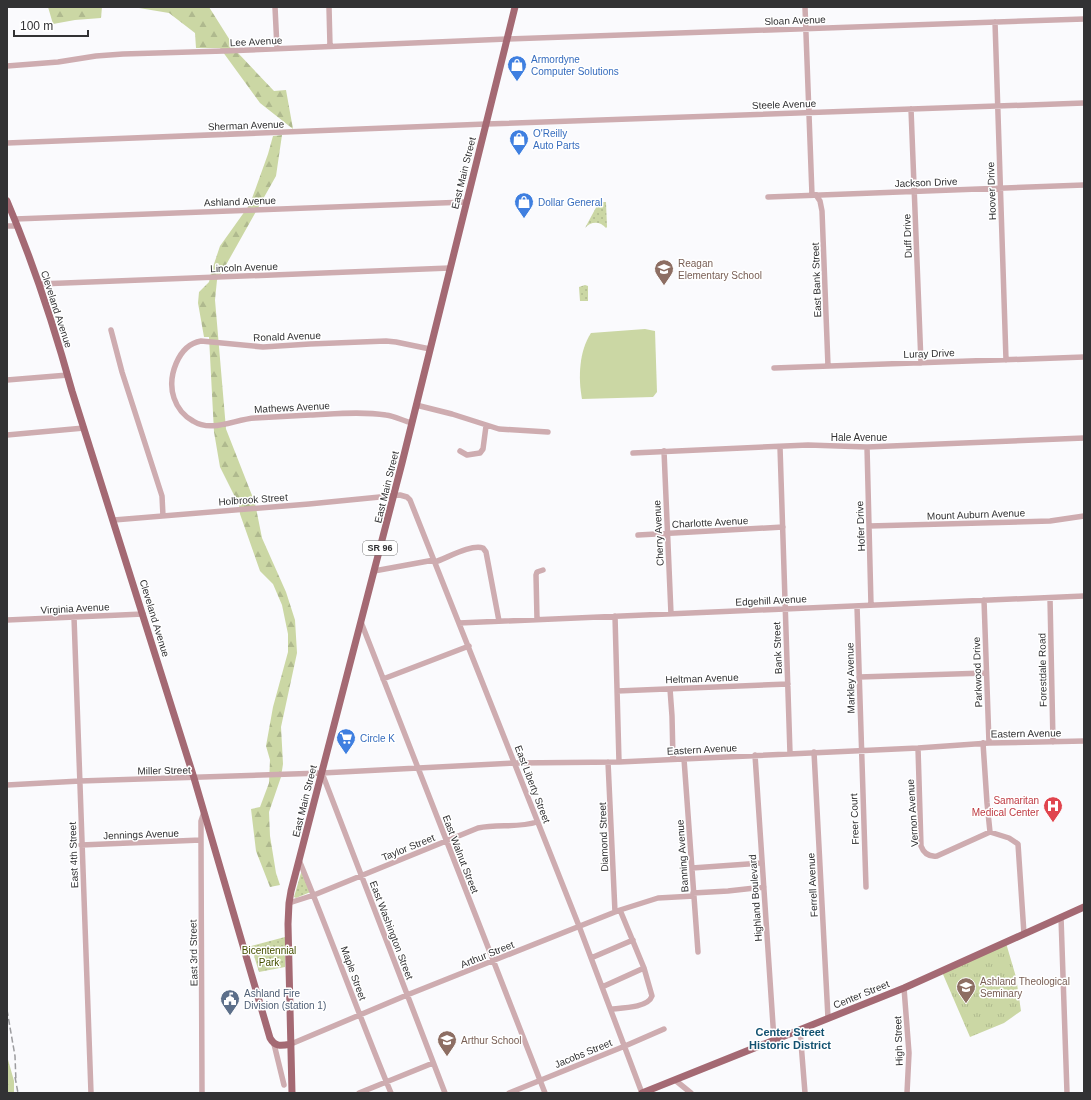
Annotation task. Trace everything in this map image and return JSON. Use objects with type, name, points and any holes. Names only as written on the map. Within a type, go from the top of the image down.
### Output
[{"type":"main road","name":"East Main Street","points":[[292,1093],[288,924],[289,903],[394,496],[515,7]]},
{"type":"main road","name":"Cleveland Avenue","points":[[7,200],[54,328],[194,778],[270,1038],[274,1044]]},
{"type":"main road","name":"Center Street","points":[[642,1093],[904,988],[1084,907]]},
{"type":"main road","points":[[274,1044],[278,1046],[291,1044]]},
{"type":"street","points":[[275,7],[277,48]]},
{"type":"street","points":[[329,7],[330,46]]},
{"type":"street","name":"East Bank Street","points":[[805,7],[808,112],[814,195],[819,199],[822,211],[828,366]]},
{"type":"street","name":"Sloan Avenue","points":[[507,39],[1084,19]]},
{"type":"street","name":"Hoover Drive","points":[[995,22],[1006,360]]},
{"type":"street","name":"Lee Avenue","points":[[7,66],[58,62],[107,55],[507,39]]},
{"type":"street","name":"Steele Avenue","points":[[486,124],[1084,103]]},
{"type":"street","name":"Duff Drive","points":[[911,109],[921,363]]},
{"type":"street","name":"Sherman Avenue","points":[[7,143],[486,124]]},
{"type":"street","name":"Jackson Drive","points":[[768,197],[1084,185]]},
{"type":"street","name":"Ashland Avenue","points":[[7,226],[16,222],[466,202]]},
{"type":"street","name":"Lincoln Avenue","points":[[39,284],[450,268]]},
{"type":"street","points":[[111,330],[122,372],[162,496],[163,516]]},
{"type":"street","name":"Ronald Avenue","points":[[172,385],[175,369],[181,355],[190,346],[201,341],[262,347],[386,341],[430,349]]},
{"type":"street","name":"Luray Drive","points":[[774,368],[1084,357]]},
{"type":"street","points":[[7,380],[68,374]]},
{"type":"street","name":"Mathews Avenue","points":[[172,385],[175,399],[183,413],[195,422],[205,425],[219,425],[254,418],[340,414],[385,415],[412,424]]},
{"type":"street","points":[[416,405],[452,414],[499,429],[548,432]]},
{"type":"street","points":[[460,451],[466,455],[480,453],[483,449],[486,426]]},
{"type":"street","points":[[7,435],[84,428]]},
{"type":"street","name":"Hale Avenue","points":[[633,453],[808,445],[867,447],[1084,438]]},
{"type":"street","name":"Bank Street","points":[[780,447],[790,753]]},
{"type":"street","name":"Hofer Drive","points":[[867,447],[871,605]]},
{"type":"street","name":"Cherry Avenue","points":[[664,451],[671,614]]},
{"type":"street","name":"Holbrook Street","points":[[114,520],[394,496]]},
{"type":"street","name":"East Liberty Street","points":[[394,496],[404,496],[410,500],[515,762],[642,1093]]},
{"type":"street","name":"Mount Auburn Avenue","points":[[869,526],[1050,521],[1084,516]]},
{"type":"street","name":"Charlotte Avenue","points":[[638,535],[783,527]]},
{"type":"street","points":[[374,571],[435,561],[478,547],[483,548],[486,552],[499,621]]},
{"type":"street","points":[[537,619],[536,576],[537,572],[544,570]]},
{"type":"street","name":"Edgehill Avenue","points":[[459,623],[1084,596]]},
{"type":"street","name":"Forestdale Road","points":[[1050,598],[1053,742]]},
{"type":"street","name":"Parkwood Drive","points":[[984,600],[987,803],[990,832]]},
{"type":"street","name":"Markley Avenue","points":[[857,606],[861,750]]},
{"type":"street","name":"Virginia Avenue","points":[[7,620],[143,614]]},
{"type":"street","points":[[615,616],[619,762]]},
{"type":"street","name":"East 4th Street","points":[[74,617],[91,1093]]},
{"type":"street","name":"East Walnut Street","points":[[361,622],[545,1093]]},
{"type":"street","points":[[383,679],[469,646]]},
{"type":"street","points":[[859,677],[986,673]]},
{"type":"street","name":"Heltman Avenue","points":[[617,691],[788,684]]},
{"type":"street","points":[[670,689],[673,760]]},
{"type":"street","name":"Eastern Avenue","points":[[322,773],[515,762],[619,762],[755,754],[918,748],[986,743],[1084,741]]},
{"type":"street","name":"Vernon Avenue","points":[[918,748],[921,846],[925,853],[929,856],[937,856],[990,832]]},
{"type":"street","name":"Freer Court","points":[[861,750],[866,887]]},
{"type":"street","name":"Ferrell Avenue","points":[[814,752],[828,1018]]},
{"type":"street","name":"Highland Boulevard","points":[[755,754],[774,1040]]},
{"type":"street","name":"Banning Avenue","points":[[684,759],[698,952]]},
{"type":"street","name":"Diamond Street","points":[[608,762],[617,911],[633,940],[644,968],[652,996],[651,1000],[641,1005],[611,1009]]},
{"type":"street","name":"Miller Street","points":[[7,785],[80,781],[322,773]]},
{"type":"street","name":"East Washington Street","points":[[322,773],[445,1093]]},
{"type":"street","name":"East 3rd Street","points":[[202,1093],[201,820],[204,812]]},
{"type":"street","name":"Taylor Street","points":[[289,903],[314,895],[486,826],[524,826],[537,822]]},
{"type":"street","points":[[990,832],[1008,838],[1018,844],[1024,934]]},
{"type":"street","name":"Jennings Avenue","points":[[82,845],[201,840]]},
{"type":"street","name":"Maple Street","points":[[299,860],[337,952],[359,1016],[390,1093]]},
{"type":"street","points":[[692,868],[762,863]]},
{"type":"street","name":"Arthur Street","points":[[291,1044],[407,995],[617,911],[658,898],[764,887]]},
{"type":"street","points":[[1061,917],[1068,1093]]},
{"type":"street","points":[[591,958],[633,940]]},
{"type":"street","points":[[602,986],[644,968]]},
{"type":"street","name":"High Street","points":[[904,988],[909,1053],[906,1093]]},
{"type":"street","name":"Jacobs Street","points":[[509,1093],[625,1046],[664,1028]]},
{"type":"street","points":[[800,1030],[805,1093]]},
{"type":"street","name":"Cleveland Avenue","points":[[274,1044],[284,1086]]},
{"type":"street","points":[[359,1093],[433,1063]]},
{"type":"street","points":[[675,1080],[691,1093]]},
{"type":"green space","points":[[48,7],[102,7],[101,18],[75,20],[53,24]]},
{"type":"green space","points":[[133,7],[209,7],[238,53],[274,91],[286,90],[293,129],[260,103],[220,48],[196,48],[195,33],[169,13]]},
{"type":"green space","points":[[282,135],[276,176],[217,280],[215,300],[226,429],[255,503],[262,538],[286,592],[295,620],[297,653],[281,727],[283,764],[281,777],[269,812],[270,836],[276,873],[280,885],[270,887],[256,851],[251,809],[260,807],[269,783],[270,760],[266,746],[273,707],[288,652],[288,634],[282,605],[273,584],[260,571],[240,514],[239,505],[220,467],[214,432],[209,337],[204,337],[198,303],[199,292],[209,282],[220,246],[250,204],[273,136]]},
{"type":"green space","points":[[599,202],[606,202],[607,227],[606,228],[598,223],[593,223],[585,228]]},
{"type":"green space","points":[[585,285],[588,286],[588,301],[580,301],[579,287]]},
{"type":"green space","points":[[645,329],[655,331],[657,392],[653,397],[582,399],[580,365],[584,348],[591,333]]},
{"type":"green space","points":[[303,866],[313,891],[296,898],[294,897]]},
{"type":"green space","name":"Bicentennial Park","points":[[285,937],[285,967],[259,972],[251,946]]},
{"type":"green space","points":[[1006,943],[1016,977],[1021,1011],[1004,1023],[970,1037],[942,972]]},
{"type":"green space","points":[[7,1056],[14,1081],[14,1093],[7,1093]]},
{"type":"railway","points":[[7,1010],[15,1056],[16,1082]]},
{"type":"railway","points":[[15,1077],[18,1093]]},
{"type":"place","name":"Armordyne Computer Solutions","points":[[517,82]]},
{"type":"place","name":"O'Reilly Auto Parts","points":[[519,156]]},
{"type":"place","name":"Dollar General","points":[[524,219]]},
{"type":"place","name":"Reagan Elementary School","points":[[664,286]]},
{"type":"place","name":"Circle K","points":[[346,755]]},
{"type":"place","name":"Samaritan Medical Center","points":[[1053,823]]},
{"type":"place","name":"Ashland Theological Seminary","points":[[966,1004]]},
{"type":"place","name":"Ashland Fire Division (station 1)","points":[[230,1016]]},
{"type":"place","name":"Arthur School","points":[[447,1057]]},
{"type":"district","name":"Center Street Historic District","points":[[790,1038]]}]
